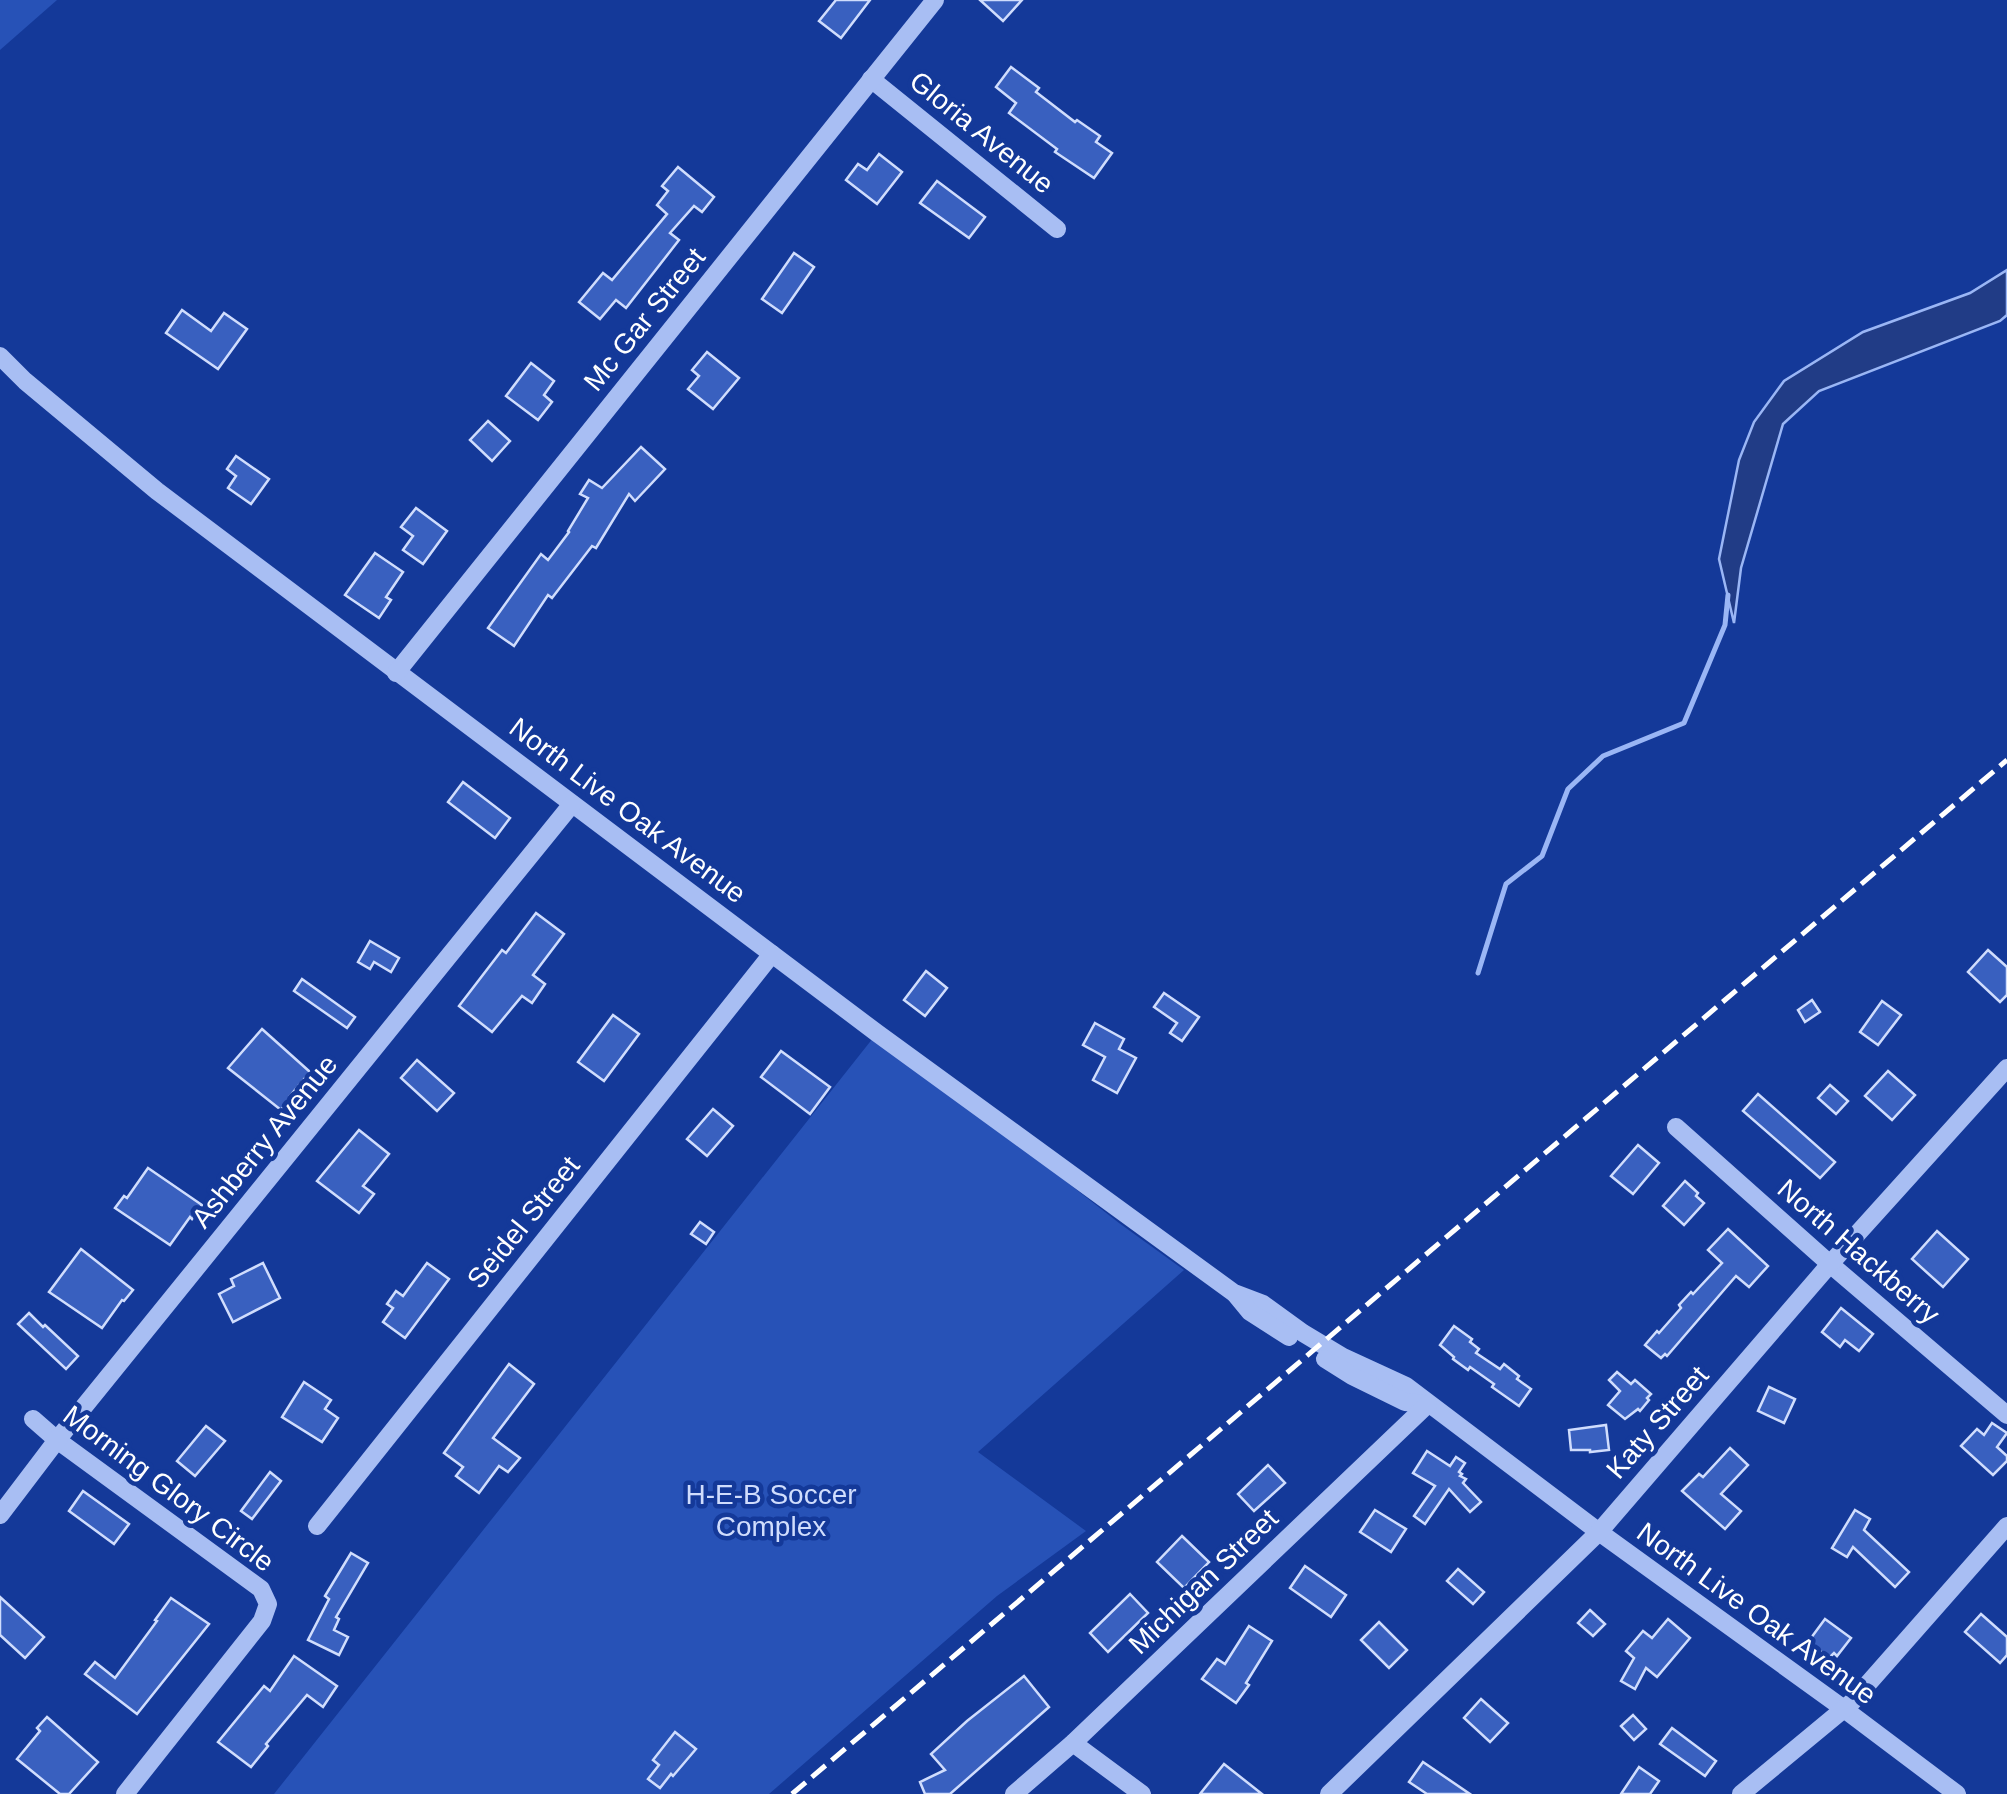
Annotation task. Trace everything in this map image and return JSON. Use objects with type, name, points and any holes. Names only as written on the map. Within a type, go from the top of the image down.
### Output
[{"type":"street","name":"Mc Gar Street","points":[[396,673],[935,0]]},
{"type":"street","name":"Gloria Avenue","points":[[872,78],[1057,229]]},
{"type":"street","name":"North Live Oak Avenue","points":[[0,356],[24,381],[157,491],[892,1044],[1234,1292],[1250,1312],[1352,1376],[1404,1402],[1428,1404],[1957,1794]]},
{"type":"street","name":"Ashberry Avenue","points":[[0,1515],[572,804]]},
{"type":"street","name":"Seidel Street","points":[[317,1526],[772,954]]},
{"type":"street","name":"Katy Street","points":[[1329,1794],[1598,1532],[1830,1264],[2007,1068]]},
{"type":"street","name":"North Hackberry","points":[[1676,1127],[2007,1415]]},
{"type":"street","name":"Michigan Street","points":[[1014,1794],[1073,1743],[1428,1404]]},
{"type":"street","name":"Morning Glory Circle","points":[[34,1419],[260,1589],[268,1604],[262,1621],[125,1794]]},
{"type":"street","points":[[1741,1794],[1851,1704],[2007,1526]]},
{"type":"street","points":[[1073,1743],[1142,1794]]},
{"type":"green space","points":[[0,0],[57,0],[0,50]]},
{"type":"green space","name":"H-E-B Soccer Complex","points":[[877,1033],[1184,1270],[978,1452],[1086,1531],[997,1596],[769,1794],[274,1794]]},
{"type":"shaded area","points":[[2007,270],[2007,315],[2000,321],[1819,391],[1783,424],[1741,568],[1734,623],[1719,559],[1739,460],[1754,422],[1784,381],[1863,332],[1970,293]]},
{"type":"building","points":[[836,0],[870,0],[841,38],[819,21]]},
{"type":"building","points":[[980,0],[1022,0],[1003,21]]},
{"type":"building","points":[[1011,67],[1039,88],[1036,92],[1100,136],[1096,142],[1112,153],[1094,178],[1055,152],[1057,149],[1009,113],[1016,103],[996,87]]},
{"type":"building","points":[[879,154],[902,172],[877,204],[846,180],[858,164],[867,170]]},
{"type":"building","points":[[678,167],[714,197],[702,212],[694,206],[670,233],[679,240],[626,308],[616,300],[600,319],[579,302],[603,273],[612,280],[667,214],[657,205],[668,191],[662,186]]},
{"type":"building","points":[[937,181],[985,217],[969,238],[920,203]]},
{"type":"building","points":[[794,253],[814,267],[782,313],[762,299]]},
{"type":"building","points":[[182,310],[211,331],[224,313],[247,329],[218,369],[166,333]]},
{"type":"building","points":[[707,352],[739,378],[713,409],[688,389],[699,376],[692,370]]},
{"type":"building","points":[[531,363],[554,381],[544,395],[552,402],[538,420],[506,396]]},
{"type":"building","points":[[488,421],[510,441],[492,461],[470,440]]},
{"type":"building","points":[[641,447],[665,469],[635,501],[629,494],[596,548],[592,546],[552,598],[548,595],[514,646],[488,628],[541,554],[548,560],[569,532],[588,498],[580,494],[589,480],[602,488]]},
{"type":"building","points":[[236,456],[269,479],[251,504],[228,488],[236,476],[227,469]]},
{"type":"building","points":[[416,508],[447,531],[423,564],[403,550],[413,536],[401,527]]},
{"type":"building","points":[[375,553],[403,572],[386,597],[391,600],[379,618],[345,595]]},
{"type":"building","points":[[463,782],[510,818],[495,838],[448,802]]},
{"type":"building","points":[[536,913],[564,934],[533,975],[545,984],[532,1003],[522,996],[492,1032],[459,1006]]},
{"type":"building","points":[[370,941],[399,958],[391,972],[374,962],[370,969],[358,962]]},
{"type":"building","points":[[1988,950],[2007,967],[2007,995],[2000,1002],[1968,972]]},
{"type":"building","points":[[926,971],[947,988],[925,1016],[904,1000]]},
{"type":"building","points":[[302,979],[355,1017],[347,1028],[294,991]]},
{"type":"building","points":[[1164,993],[1199,1017],[1182,1041],[1170,1033],[1177,1023],[1154,1007]]},
{"type":"building","points":[[1812,1000],[1820,1012],[1805,1022],[1798,1010]]},
{"type":"building","points":[[1882,1001],[1901,1015],[1878,1045],[1860,1032]]},
{"type":"building","points":[[613,1015],[639,1034],[604,1081],[578,1062]]},
{"type":"building","points":[[1095,1023],[1124,1039],[1119,1049],[1136,1058],[1117,1093],[1093,1080],[1105,1057],[1083,1045]]},
{"type":"building","points":[[262,1029],[310,1072],[281,1110],[228,1068]]},
{"type":"building","points":[[781,1051],[830,1087],[810,1114],[761,1077]]},
{"type":"building","points":[[417,1060],[454,1093],[437,1111],[401,1078]]},
{"type":"building","points":[[1888,1071],[1915,1095],[1892,1120],[1865,1096]]},
{"type":"building","points":[[1830,1085],[1848,1101],[1836,1114],[1818,1098]]},
{"type":"building","points":[[1758,1094],[1835,1162],[1820,1178],[1743,1111]]},
{"type":"building","points":[[713,1109],[733,1126],[707,1156],[687,1139]]},
{"type":"building","points":[[359,1130],[389,1154],[363,1186],[374,1194],[359,1213],[317,1181]]},
{"type":"building","points":[[1638,1145],[1659,1163],[1633,1194],[1611,1176]]},
{"type":"building","points":[[148,1168],[202,1205],[170,1245],[115,1208]]},
{"type":"building","points":[[1685,1181],[1704,1203],[1684,1225],[1663,1206]]},
{"type":"building","points":[[700,1222],[714,1232],[706,1244],[691,1234]]},
{"type":"building","points":[[1728,1229],[1768,1266],[1749,1287],[1736,1276],[1667,1356],[1661,1358],[1645,1345],[1722,1263],[1708,1250]]},
{"type":"building","points":[[1937,1231],[1968,1259],[1943,1287],[1912,1259]]},
{"type":"building","points":[[81,1249],[133,1290],[102,1328],[49,1292]]},
{"type":"building","points":[[263,1263],[280,1298],[233,1322],[219,1294],[234,1286],[231,1279]]},
{"type":"building","points":[[427,1263],[449,1279],[405,1338],[383,1322],[393,1308],[387,1304],[396,1291],[403,1296]]},
{"type":"building","points":[[1841,1308],[1873,1334],[1859,1351],[1845,1340],[1840,1347],[1822,1332]]},
{"type":"building","points":[[29,1313],[78,1356],[66,1369],[18,1324]]},
{"type":"building","points":[[1454,1326],[1472,1339],[1470,1342],[1479,1349],[1476,1353],[1500,1369],[1504,1364],[1531,1389],[1519,1406],[1492,1387],[1494,1384],[1453,1359],[1440,1345]]},
{"type":"building","points":[[509,1364],[534,1384],[493,1438],[520,1458],[508,1472],[499,1466],[479,1493],[456,1476],[463,1467],[444,1453]]},
{"type":"building","points":[[1617,1372],[1631,1384],[1635,1380],[1651,1394],[1640,1411],[1625,1419],[1608,1405],[1620,1391],[1609,1380]]},
{"type":"building","points":[[304,1382],[331,1400],[325,1409],[338,1418],[322,1442],[282,1417]]},
{"type":"building","points":[[1769,1387],[1795,1399],[1784,1423],[1758,1411]]},
{"type":"building","points":[[1992,1423],[2007,1433],[1997,1447],[2007,1461],[1993,1475],[1961,1446],[1977,1429],[1984,1435]]},
{"type":"building","points":[[1606,1425],[1609,1450],[1571,1450],[1569,1430]]},
{"type":"building","points":[[206,1426],[225,1441],[195,1476],[177,1461]]},
{"type":"building","points":[[1730,1448],[1748,1465],[1721,1494],[1741,1511],[1725,1529],[1682,1491],[1699,1474],[1703,1477]]},
{"type":"building","points":[[1427,1451],[1450,1466],[1456,1457],[1465,1463],[1460,1476],[1481,1502],[1470,1512],[1449,1489],[1425,1524],[1414,1516],[1435,1486],[1413,1473]]},
{"type":"building","points":[[1268,1465],[1285,1483],[1254,1511],[1238,1494]]},
{"type":"building","points":[[270,1472],[281,1481],[252,1519],[241,1511]]},
{"type":"building","points":[[83,1491],[129,1524],[114,1544],[69,1511]]},
{"type":"building","points":[[1375,1510],[1406,1529],[1391,1552],[1360,1532]]},
{"type":"building","points":[[1855,1510],[1870,1519],[1864,1530],[1909,1572],[1895,1587],[1853,1547],[1847,1557],[1832,1548]]},
{"type":"building","points":[[1182,1536],[1209,1562],[1184,1588],[1157,1562]]},
{"type":"building","points":[[351,1553],[368,1563],[336,1617],[339,1619],[334,1630],[348,1637],[339,1655],[308,1640],[329,1599],[325,1596]]},
{"type":"building","points":[[1305,1566],[1346,1595],[1331,1617],[1290,1588]]},
{"type":"building","points":[[1458,1569],[1484,1592],[1473,1604],[1447,1581]]},
{"type":"building","points":[[1130,1594],[1148,1613],[1108,1652],[1090,1633]]},
{"type":"building","points":[[0,1597],[44,1637],[25,1658],[0,1635]]},
{"type":"building","points":[[171,1598],[209,1624],[137,1714],[85,1674],[95,1662],[115,1678]]},
{"type":"building","points":[[1590,1610],[1605,1624],[1593,1636],[1578,1623]]},
{"type":"building","points":[[1981,1614],[2007,1637],[2007,1655],[2000,1663],[1965,1632]]},
{"type":"building","points":[[1668,1619],[1690,1638],[1657,1677],[1646,1668],[1635,1689],[1621,1681],[1634,1658],[1626,1651],[1643,1631],[1652,1638]]},
{"type":"building","points":[[1825,1619],[1851,1638],[1837,1656],[1834,1653],[1829,1658],[1808,1642]]},
{"type":"building","points":[[1379,1622],[1407,1650],[1389,1668],[1361,1640]]},
{"type":"building","points":[[1249,1626],[1272,1641],[1236,1703],[1202,1679],[1217,1659],[1225,1664]]},
{"type":"building","points":[[294,1656],[337,1686],[323,1707],[307,1695],[251,1767],[218,1742],[264,1686],[270,1691]]},
{"type":"building","points":[[1024,1676],[1049,1707],[950,1794],[925,1794],[920,1782],[945,1770],[931,1754]]},
{"type":"building","points":[[1481,1699],[1508,1723],[1490,1742],[1464,1718]]},
{"type":"building","points":[[1633,1715],[1646,1729],[1634,1740],[1621,1726]]},
{"type":"building","points":[[47,1717],[98,1762],[69,1794],[60,1794],[17,1759]]},
{"type":"building","points":[[1672,1728],[1716,1761],[1705,1776],[1660,1744]]},
{"type":"building","points":[[675,1732],[696,1749],[660,1788],[648,1779],[659,1765],[653,1760]]},
{"type":"building","points":[[1423,1762],[1470,1794],[1427,1794],[1409,1782]]},
{"type":"building","points":[[1224,1764],[1262,1794],[1200,1794]]},
{"type":"building","points":[[1639,1767],[1659,1781],[1650,1794],[1621,1794]]},
{"type":"waterway","points":[[1478,973],[1506,884],[1542,856],[1568,789],[1603,756],[1684,723],[1725,625],[1728,595]]},
{"type":"railway","points":[[792,1794],[2007,760]]}]
